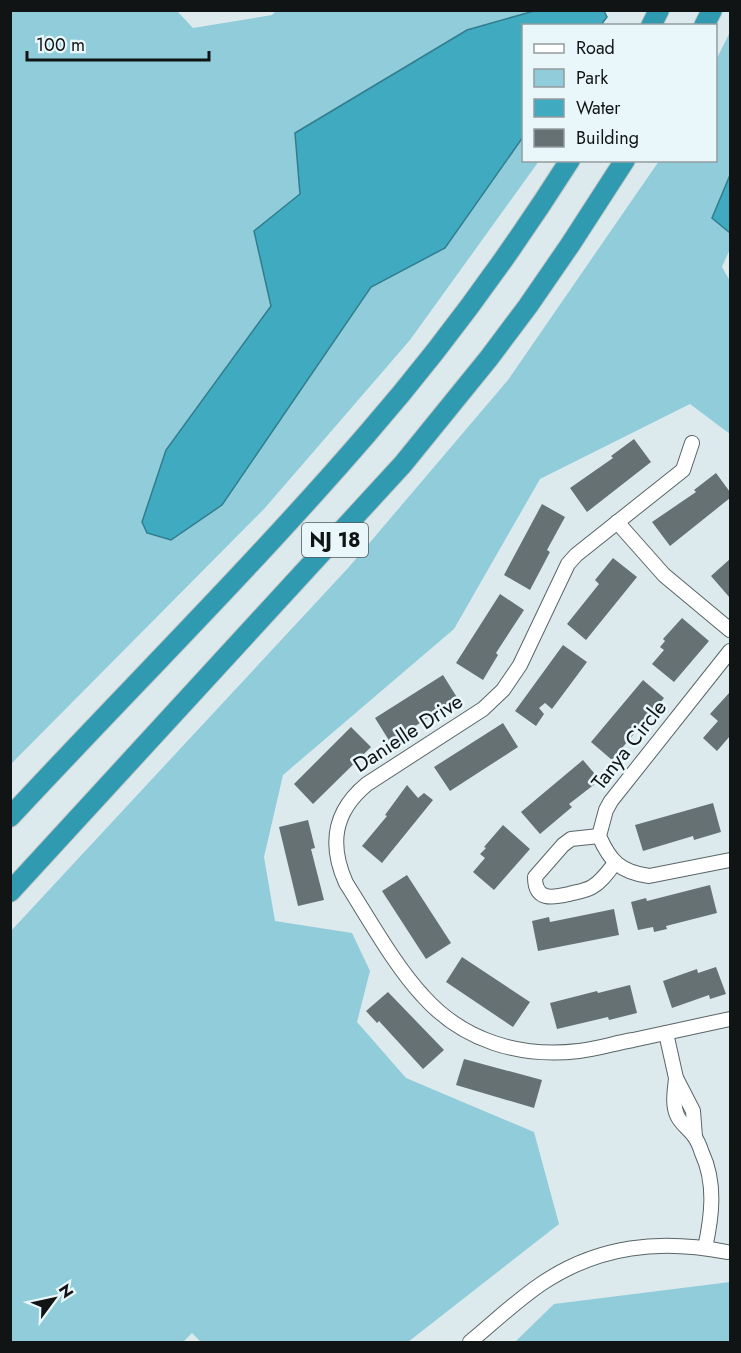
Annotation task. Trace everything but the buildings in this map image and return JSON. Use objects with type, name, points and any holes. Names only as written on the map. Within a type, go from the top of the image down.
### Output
[{"type":"highway","points":[[652,24],[659,10]]},
{"type":"highway","points":[[705,24],[712,10]]},
{"type":"highway","name":"NJ 18","points":[[10,817],[207,609],[367,435],[482,289],[569,162]]},
{"type":"highway","name":"NJ 18","points":[[10,892],[403,464],[528,306],[624,162]]},
{"type":"street","name":"Danielle Drive","points":[[692,443],[682,470],[576,555],[568,564],[520,664],[503,690],[483,709],[359,791],[341,818],[336,834],[336,850],[346,884],[409,980],[437,1011],[468,1032],[507,1048],[546,1053],[582,1051],[730,1019]]},
{"type":"street","points":[[617,522],[664,575],[730,630]]},
{"type":"street","name":"Tanya Circle","points":[[599,836],[606,810],[611,801],[730,651]]},
{"type":"street","points":[[615,864],[591,888],[551,898],[538,890],[536,877],[563,845],[572,839],[599,836],[606,852],[615,864],[632,872],[649,876],[730,860]]},
{"type":"street","points":[[666,1033],[676,1078],[674,1098],[677,1115],[695,1137],[707,1166],[712,1193],[710,1226],[705,1248]]},
{"type":"street","points":[[470,1342],[538,1285],[583,1261],[645,1246],[670,1244],[727,1252]]},
{"type":"green space","points":[[11,11],[177,11],[193,28],[272,15],[276,11],[534,11],[467,30],[295,133],[300,195],[254,231],[271,306],[166,450],[222,505],[371,287],[445,248],[522,138],[522,162],[538,162],[410,340],[264,509],[11,764]]},
{"type":"green space","points":[[730,32],[730,175],[712,218],[730,233],[730,249],[722,267],[730,281],[730,434],[690,404],[540,479],[454,629],[283,775],[264,857],[275,921],[352,933],[370,971],[357,1022],[406,1078],[534,1132],[559,1224],[408,1342],[201,1342],[192,1333],[183,1342],[11,1342],[10,932],[349,567],[508,380],[658,162],[717,162],[717,58]]},
{"type":"green space","points":[[730,1282],[730,1342],[515,1342],[554,1304]]},
{"type":"water","points":[[534,11],[604,11],[607,17],[602,24],[522,24],[522,138],[445,248],[371,287],[222,505],[171,540],[147,533],[142,522],[166,450],[271,306],[254,231],[300,194],[295,133],[467,30]]},
{"type":"water","points":[[730,175],[730,233],[712,218]]}]
